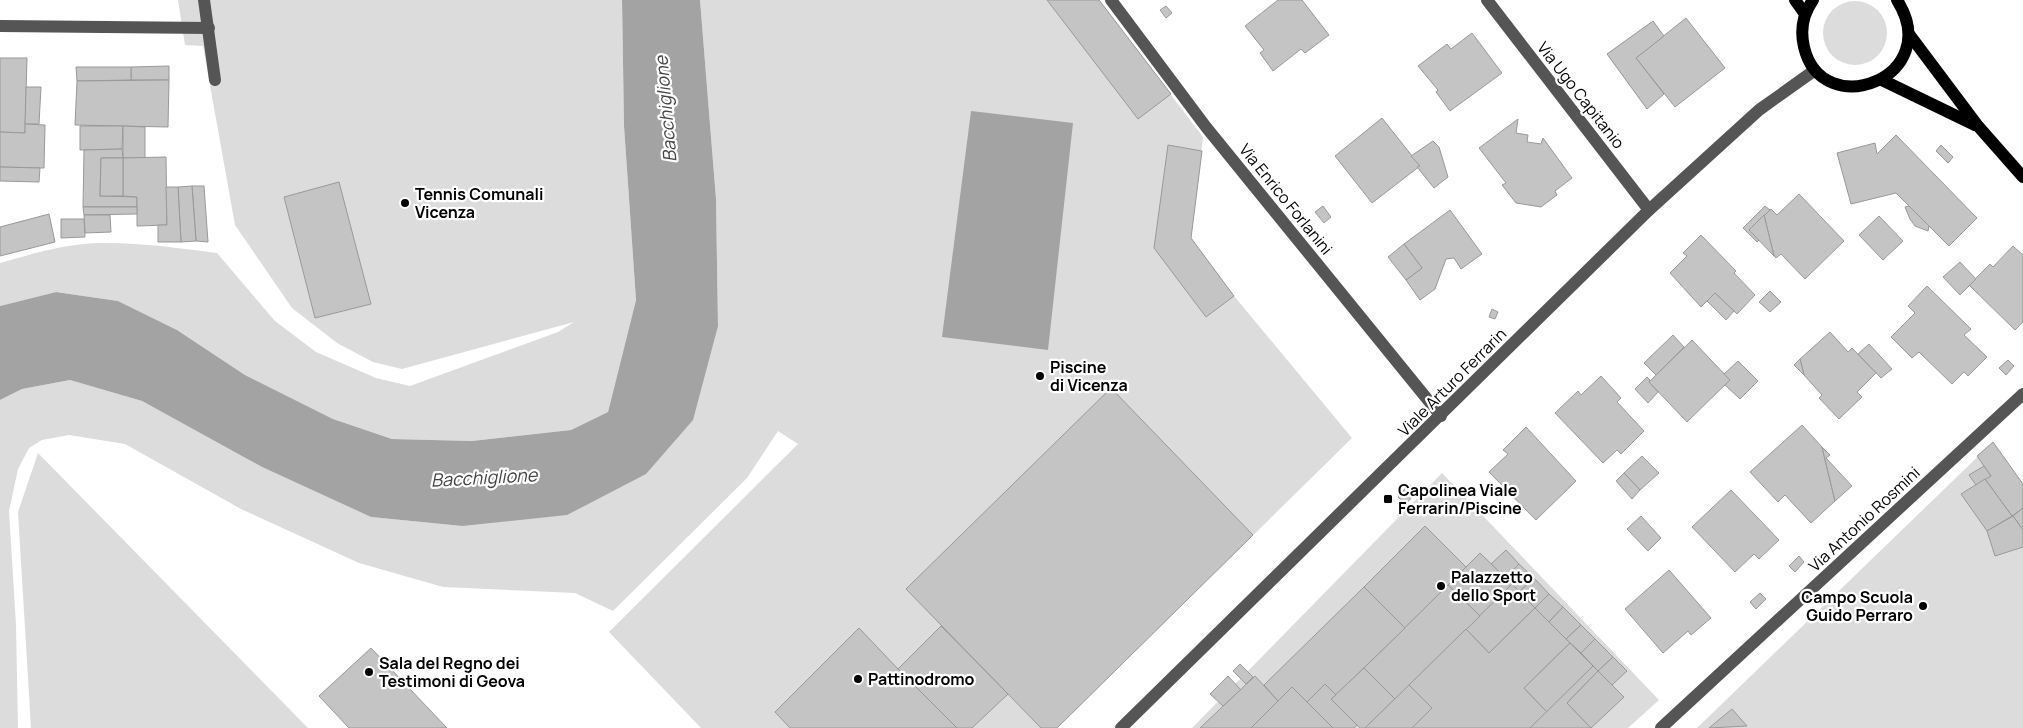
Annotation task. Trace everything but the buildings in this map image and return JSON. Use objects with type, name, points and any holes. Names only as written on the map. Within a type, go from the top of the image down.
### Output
[{"type":"main road","points":[[1795,0],[1805,14]]},
{"type":"main road","points":[[1813,0],[1805,14],[1802,37],[1808,60],[1816,70],[1840,85],[1855,87],[1869,85],[1882,80],[1902,60],[1909,34],[1903,10],[1897,0]]},
{"type":"main road","points":[[1909,34],[1978,126],[2023,178]]},
{"type":"main road","points":[[1882,80],[1978,126]]},
{"type":"street","points":[[204,0],[216,80]]},
{"type":"street","name":"Via Enrico Forlanini","points":[[1111,0],[1206,127],[1440,416]]},
{"type":"street","name":"Via Ugo Capitanio","points":[[1487,0],[1649,210]]},
{"type":"street","points":[[0,26],[208,28]]},
{"type":"street","name":"Viale Arturo Ferrarin","points":[[1121,728],[1649,210],[1759,110],[1816,70]]},
{"type":"street","name":"Via Antonio Rosmini","points":[[1661,728],[2023,394]]},
{"type":"shaded area","name":"Tennis Comunali Vicenza","points":[[178,0],[622,0],[624,126],[636,300],[608,412],[571,430],[472,441],[392,439],[333,419],[245,375],[177,330],[118,301],[56,292],[0,306],[0,263],[48,250],[73,245],[128,243],[217,253],[275,321],[316,352],[376,378],[410,386],[558,332],[574,322],[402,369],[373,362],[337,343],[292,308],[235,225],[203,46],[185,45]]},
{"type":"shaded area","name":"Piscine di Vicenza","points":[[700,0],[1099,0],[1203,137],[1191,238],[1234,296],[1352,438],[1057,728],[701,728],[609,632],[798,444],[778,431],[747,478],[613,611],[575,593],[443,587],[359,563],[241,509],[125,444],[69,435],[42,440],[29,448],[18,469],[9,511],[16,625],[18,728],[0,728],[0,400],[22,389],[70,380],[142,401],[262,467],[371,517],[462,526],[718,326],[716,199]]},
{"type":"shaded area","points":[[1855,1],[1867,3],[1878,10],[1885,21],[1887,33],[1885,45],[1878,56],[1867,63],[1855,65],[1843,63],[1832,56],[1825,45],[1823,33],[1825,21],[1832,10],[1843,3]]},
{"type":"shaded area","name":"Campo Scuola Guido Perraro","points":[[1993,442],[2023,484],[2023,728],[1697,728]]},
{"type":"shaded area","points":[[38,453],[308,728],[31,728],[18,512]]},
{"type":"shaded area","name":"Palazzetto dello Sport","points":[[1442,473],[1659,700],[1628,728],[1192,728]]},
{"type":"water","name":"Bacchiglione","points":[[622,0],[700,0],[716,199],[718,326],[693,420],[646,474],[567,515],[462,526],[371,517],[262,467],[142,401],[70,380],[22,389],[0,400],[0,306],[56,292],[118,301],[177,330],[245,375],[333,419],[392,439],[472,441],[571,430],[608,412],[636,300],[624,126]]},
{"type":"water","points":[[971,111],[1073,123],[1048,350],[942,337]]},
{"type":"place","name":"Tennis Comunali Vicenza","points":[[405,203]]},
{"type":"place","name":"Piscine di Vicenza","points":[[1040,376]]},
{"type":"place","name":"Capolinea Viale Ferrarin/Piscine","points":[[1388,499]]},
{"type":"place","name":"Palazzetto dello Sport","points":[[1441,586]]},
{"type":"place","name":"Campo Scuola Guido Perraro","points":[[1923,606]]},
{"type":"place","name":"Sala del Regno dei Testimoni di Geova","points":[[369,672]]},
{"type":"place","name":"Pattinodromo","points":[[858,679]]}]
